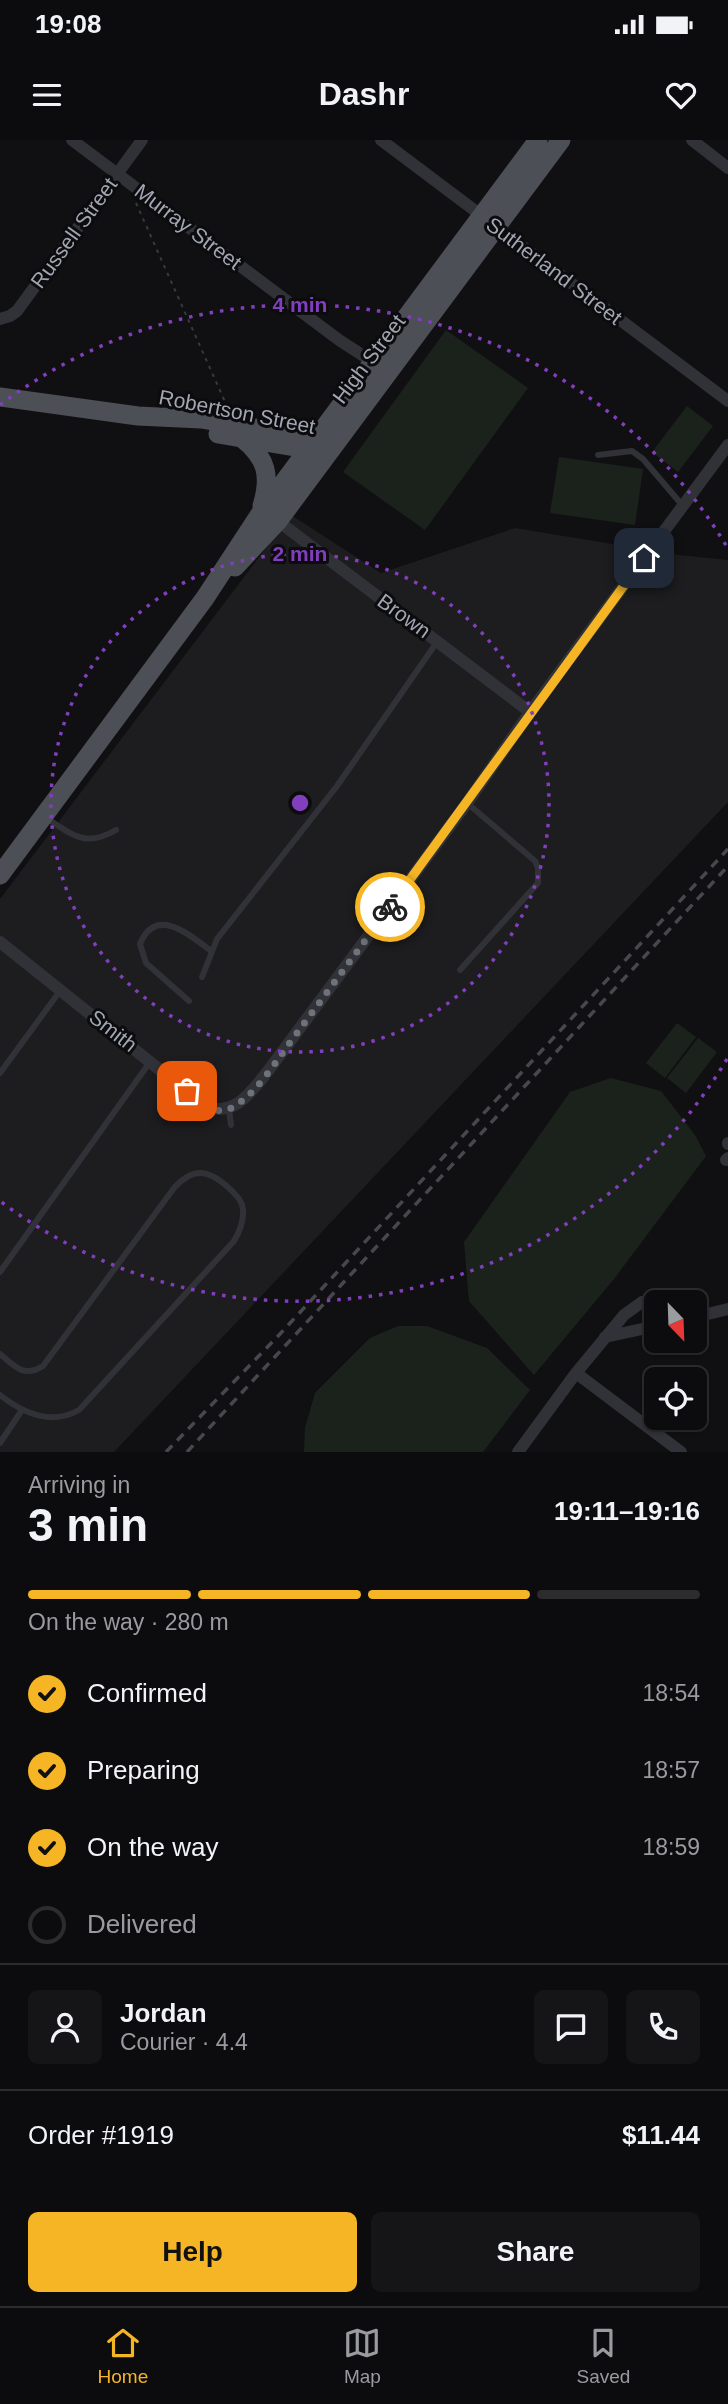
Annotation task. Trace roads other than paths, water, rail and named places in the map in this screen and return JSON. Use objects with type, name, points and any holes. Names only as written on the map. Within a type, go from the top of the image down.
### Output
[{"type":"main road","name":"High Street","points":[[0,875],[205,598],[231,555],[269,518],[489,222],[538,140]]},
{"type":"main road","name":"High Street","points":[[322,445],[373,362],[561,140]]},
{"type":"main road","name":"Robertson Street","points":[[0,397],[138,416],[201,419],[322,445]]},
{"type":"main road","name":"Robertson Street","points":[[138,416],[186,429],[242,438],[322,445]]},
{"type":"main road","points":[[242,438],[257,451],[266,470],[269,518]]},
{"type":"street","name":"Murray Street","points":[[72,140],[339,341],[373,362]]},
{"type":"street","name":"Russell Street","points":[[0,318],[10,316],[16,311],[122,178],[142,140]]},
{"type":"street","name":"Sutherland Street","points":[[381,140],[728,401]]},
{"type":"street","points":[[692,140],[728,168]]},
{"type":"street","points":[[229,1109],[244,1098],[268,1071],[728,444]]},
{"type":"street","name":"Brown","points":[[269,518],[438,640],[530,712]]},
{"type":"street","name":"Smith","points":[[0,942],[151,1060],[205,1106],[221,1111],[229,1109]]},
{"type":"street","points":[[519,1452],[605,1337],[635,1306],[644,1302]]},
{"type":"street","points":[[707,1314],[728,1309]]},
{"type":"street","points":[[605,1337],[644,1329]]},
{"type":"street","points":[[576,1373],[681,1452]]},
{"type":"lane","points":[[598,455],[632,451],[643,458],[683,506]]},
{"type":"lane","points":[[202,977],[217,939],[337,786],[438,640]]},
{"type":"lane","points":[[460,970],[538,883],[540,876],[535,861],[467,803]]},
{"type":"lane","points":[[44,816],[85,839],[96,839],[116,830]]},
{"type":"lane","points":[[189,1001],[146,963],[140,944],[143,934],[164,924],[175,926],[211,951]]},
{"type":"lane","points":[[0,1073],[60,990]]},
{"type":"lane","points":[[0,1272],[151,1060]]},
{"type":"lane","points":[[229,1109],[231,1125]]},
{"type":"lane","points":[[0,1354],[24,1372],[43,1366],[174,1188],[188,1176],[199,1173],[218,1178],[239,1198],[243,1207],[242,1218],[240,1231],[234,1241],[79,1410],[69,1415],[46,1417],[22,1410],[0,1395]]},
{"type":"lane","points":[[0,1443],[22,1410]]},
{"type":"railway","points":[[166,1452],[279,1335],[728,849]]},
{"type":"railway","points":[[187,1452],[728,866]]}]
